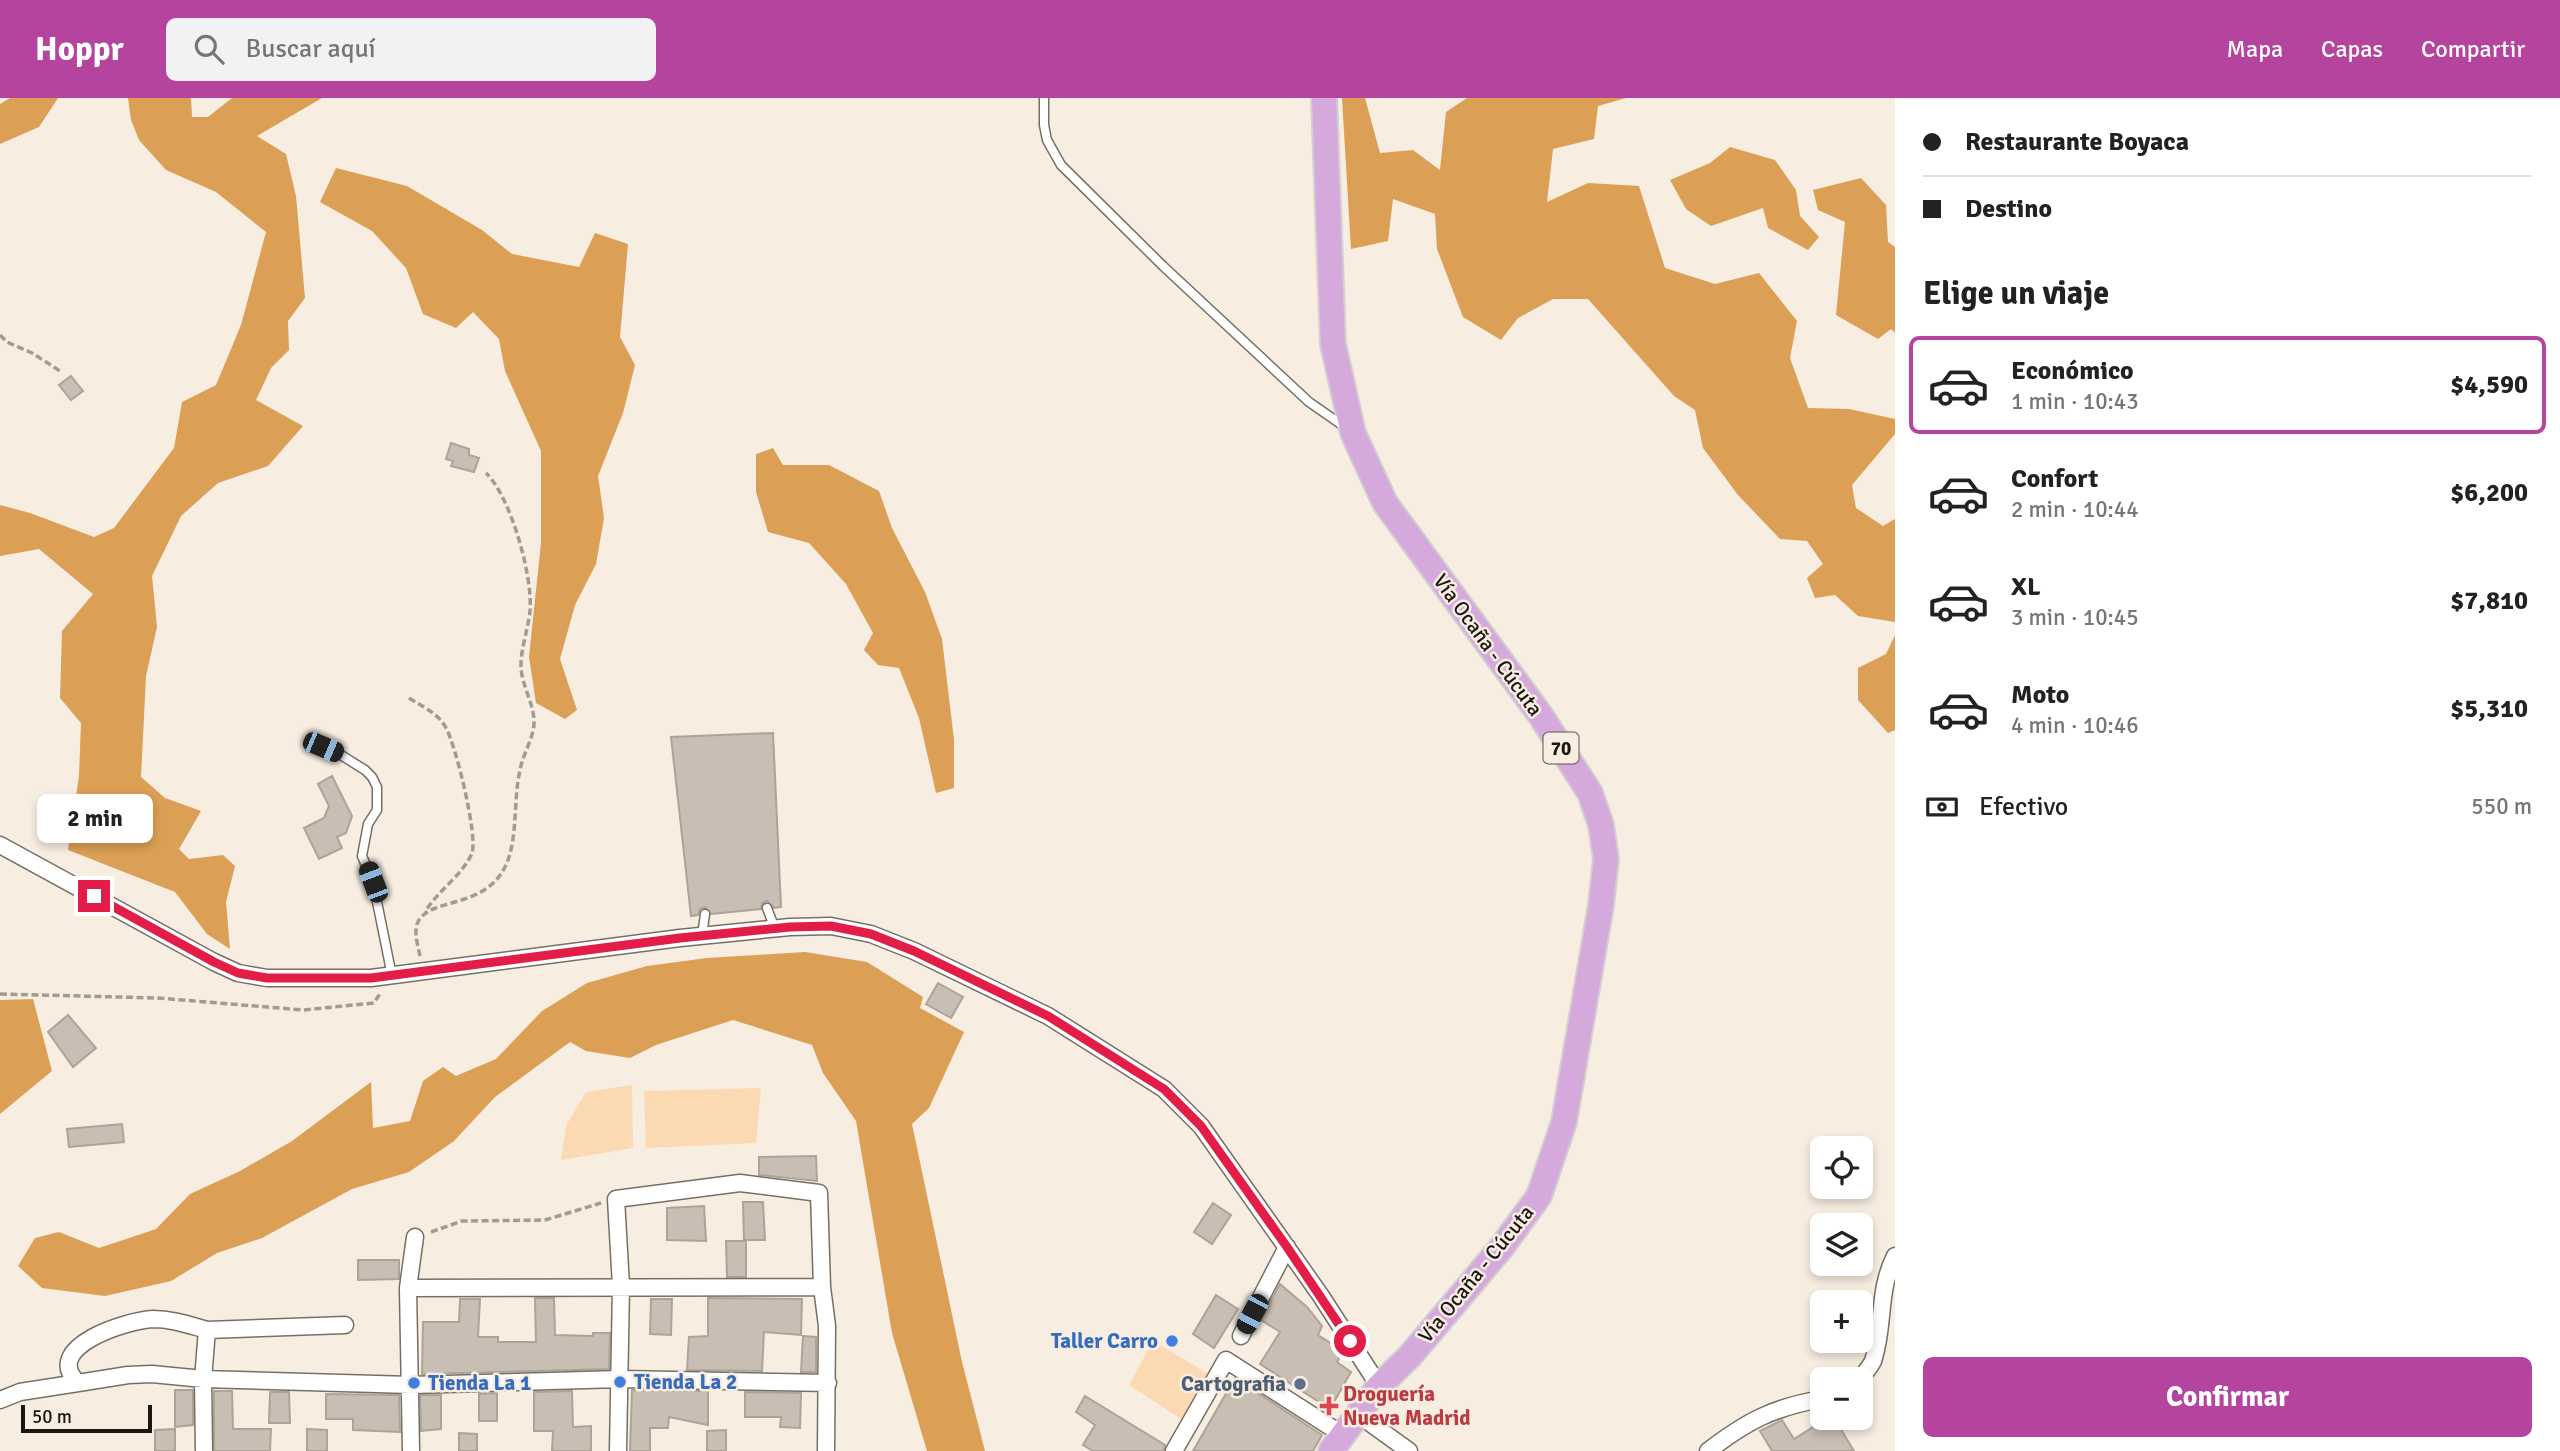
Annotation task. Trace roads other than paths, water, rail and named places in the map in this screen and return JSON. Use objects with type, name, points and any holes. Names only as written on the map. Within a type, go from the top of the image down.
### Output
[{"type":"main road","name":"Vía Ocaña - Cúcuta","points":[[1324,98],[1334,344],[1353,433],[1385,503],[1541,716],[1590,793],[1601,825],[1606,859],[1601,905],[1564,1122],[1539,1196],[1493,1258],[1410,1356],[1379,1386]]},
{"type":"main road","name":"70","points":[[1337,1443],[1379,1386]]},
{"type":"street","points":[[0,845],[214,962],[238,973],[267,978],[371,978],[775,929],[831,926],[871,934],[914,951],[1048,1016],[1164,1089],[1201,1126],[1287,1247],[1379,1386]]},
{"type":"street","points":[[618,1451],[621,1286],[616,1199],[740,1183],[819,1193],[822,1287],[827,1326],[825,1451]]},
{"type":"street","points":[[411,1451],[408,1288],[415,1237]]},
{"type":"street","points":[[1241,1336],[1287,1247]]},
{"type":"street","points":[[1869,1367],[1878,1341],[1883,1287],[1895,1256]]},
{"type":"street","points":[[408,1288],[822,1287]]},
{"type":"street","points":[[78,1383],[69,1367],[76,1350],[90,1338],[116,1326],[150,1320],[169,1320],[207,1329],[345,1325]]},
{"type":"street","points":[[204,1451],[203,1379],[207,1329]]},
{"type":"street","points":[[1174,1451],[1226,1360],[1337,1443]]},
{"type":"street","points":[[0,1400],[20,1392],[128,1375],[411,1385],[620,1379],[828,1383]]},
{"type":"street","points":[[1709,1451],[1761,1416],[1788,1404],[1810,1401]]},
{"type":"street","points":[[1359,1415],[1409,1451]]},
{"type":"lane","points":[[1044,98],[1047,140],[1067,172],[1299,393],[1353,433]]},
{"type":"lane","points":[[323,747],[365,770],[377,787],[377,810],[368,824],[362,856],[373,882],[391,976]]},
{"type":"lane","points":[[767,908],[775,929]]},
{"type":"lane","points":[[702,936],[705,914]]},
{"type":"place","name":"Taller Carro","points":[[1172,1341]]},
{"type":"place","name":"Tienda La 2","points":[[620,1382]]},
{"type":"place","name":"Tienda La 1","points":[[414,1383]]},
{"type":"place","name":"Cartografia","points":[[1300,1384]]},
{"type":"place","name":"Droguería Nueva Madrid","points":[[1329,1406]]}]
